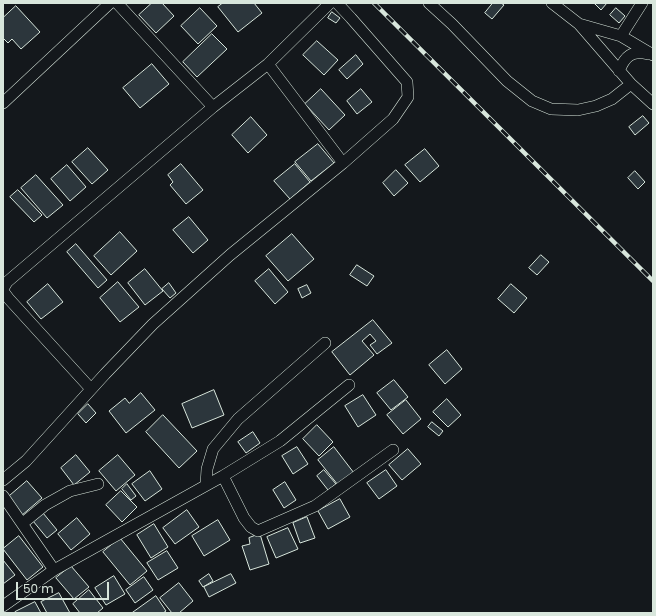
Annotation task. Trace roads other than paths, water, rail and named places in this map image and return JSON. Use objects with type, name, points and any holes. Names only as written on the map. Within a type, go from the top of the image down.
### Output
[{"type":"street","points":[[3,103],[110,3]]},
{"type":"street","points":[[117,3],[213,107]]},
{"type":"street","points":[[91,389],[3,290],[7,282],[213,107],[268,64],[330,3]]},
{"type":"street","points":[[3,480],[26,461],[91,389],[153,324],[230,255],[343,163],[393,119],[408,97],[407,82],[337,3]]},
{"type":"street","points":[[429,3],[452,24],[507,81],[532,101],[550,109],[578,110],[596,106],[612,99],[631,84]]},
{"type":"street","points":[[552,3],[579,24],[631,84],[653,104]]},
{"type":"street","points":[[621,36],[642,3]]},
{"type":"street","points":[[579,24],[621,36],[653,55]]},
{"type":"street","points":[[619,71],[622,63],[631,54],[638,51],[653,55]]},
{"type":"street","points":[[268,64],[343,163]]},
{"type":"street","points":[[206,485],[207,469],[213,449],[238,419],[325,343]]},
{"type":"street","points":[[3,606],[54,570],[223,476],[280,441],[349,385]]},
{"type":"street","points":[[223,476],[244,518],[251,527],[258,531],[315,506],[392,450]]},
{"type":"street","points":[[22,523],[45,505],[70,491],[98,484]]},
{"type":"street","points":[[3,496],[54,570]]},
{"type":"railway","points":[[374,3],[653,281]]}]
